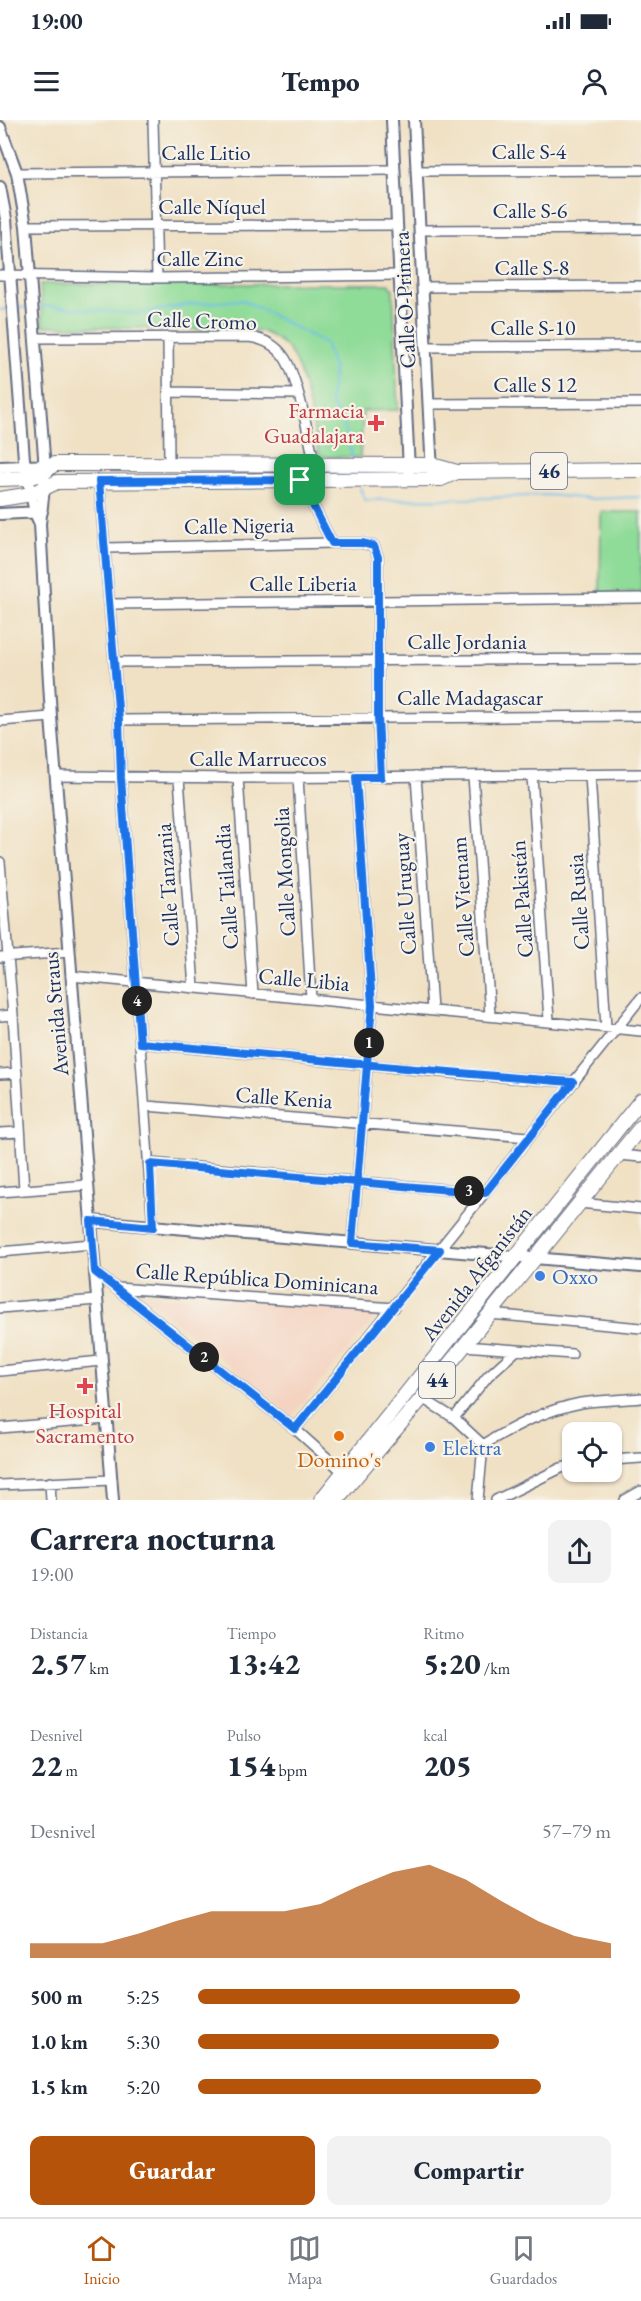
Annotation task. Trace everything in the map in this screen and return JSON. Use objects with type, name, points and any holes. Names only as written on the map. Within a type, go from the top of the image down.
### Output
[{"type":"main road","name":"46","points":[[0,479],[47,467],[169,464],[315,465],[409,472]]},
{"type":"main road","name":"46","points":[[0,499],[38,491],[57,482],[300,480],[409,472],[432,472],[441,479],[457,472],[641,470]]},
{"type":"main road","name":"Avenida Afganistán","points":[[321,1500],[641,1100]]},
{"type":"main road","name":"Avenida Afganistán","points":[[336,1500],[422,1398],[641,1128]]},
{"type":"street","points":[[153,120],[157,278]]},
{"type":"street","name":"Calle O-Primera","points":[[392,120],[409,472]]},
{"type":"street","name":"Calle O-Primera","points":[[414,120],[432,472]]},
{"type":"street","points":[[0,127],[18,173],[26,226],[47,467],[38,491]]},
{"type":"street","name":"Calle Litio","points":[[18,173],[394,170]]},
{"type":"street","name":"Calle S-4","points":[[417,171],[641,170]]},
{"type":"street","points":[[0,187],[5,275],[11,297],[27,472],[38,491]]},
{"type":"street","name":"Calle Níquel","points":[[26,226],[397,225]]},
{"type":"street","name":"Calle S-6","points":[[420,230],[641,229]]},
{"type":"street","name":"Calle Zinc","points":[[5,275],[157,278],[399,275]]},
{"type":"street","name":"Calle S-8","points":[[423,287],[641,286]]},
{"type":"street","points":[[168,337],[169,464]]},
{"type":"street","name":"Calle Cromo","points":[[35,338],[249,337],[266,341],[290,366],[315,465]]},
{"type":"street","name":"Calle S-10","points":[[425,347],[641,346]]},
{"type":"street","points":[[168,392],[297,394]]},
{"type":"street","name":"Calle S 12","points":[[430,404],[641,404]]},
{"type":"street","points":[[0,467],[27,472]]},
{"type":"street","points":[[300,480],[332,543]]},
{"type":"street","points":[[99,481],[119,720],[121,778],[153,1227]]},
{"type":"street","name":"Avenida Straus","points":[[38,491],[51,717],[113,1500]]},
{"type":"street","points":[[0,514],[39,512]]},
{"type":"street","name":"Calle Nigeria","points":[[106,548],[362,543],[374,546],[378,557],[378,602]]},
{"type":"street","name":"Calle Liberia","points":[[110,604],[641,598]]},
{"type":"street","points":[[378,602],[377,661],[381,777]]},
{"type":"street","name":"Calle Jordania","points":[[114,662],[641,659]]},
{"type":"street","name":"Calle Madagascar","points":[[119,720],[641,716]]},
{"type":"street","points":[[0,721],[51,717]]},
{"type":"street","name":"Calle Marruecos","points":[[56,776],[238,778],[641,774]]},
{"type":"street","name":"Calle Rusia","points":[[590,775],[611,1027]]},
{"type":"street","name":"Calle Uruguay","points":[[416,776],[432,1010]]},
{"type":"street","name":"Calle Vietnam","points":[[473,776],[490,1015]]},
{"type":"street","name":"Calle Pakistán","points":[[532,776],[549,1020]]},
{"type":"street","name":"Calle Mongolia","points":[[298,777],[311,999]]},
{"type":"street","points":[[352,1243],[372,1005],[356,777]]},
{"type":"street","name":"Calle Tanzania","points":[[179,778],[194,988]]},
{"type":"street","name":"Calle Tailandia","points":[[238,778],[253,994]]},
{"type":"street","points":[[0,862],[4,957],[13,1015],[24,1189]]},
{"type":"street","points":[[4,957],[69,952]]},
{"type":"street","name":"Calle Libia","points":[[71,976],[549,1020],[641,1031]]},
{"type":"street","points":[[295,1429],[573,1082],[611,1027],[641,998]]},
{"type":"street","points":[[0,1016],[13,1015]]},
{"type":"street","points":[[140,1043],[573,1082]]},
{"type":"street","points":[[0,1074],[17,1073]]},
{"type":"street","name":"Calle Kenia","points":[[146,1106],[528,1137]]},
{"type":"street","points":[[0,1133],[20,1132]]},
{"type":"street","points":[[619,1155],[641,1157]]},
{"type":"street","points":[[150,1164],[485,1193]]},
{"type":"street","points":[[0,1192],[88,1185]]},
{"type":"street","points":[[579,1203],[641,1209]]},
{"type":"street","points":[[91,1221],[641,1267]]},
{"type":"street","points":[[0,1252],[92,1244]]},
{"type":"street","points":[[95,1272],[295,1429],[343,1472]]},
{"type":"street","name":"Calle República Dominicana","points":[[117,1287],[394,1308]]},
{"type":"street","points":[[0,1308],[97,1300]]},
{"type":"street","points":[[490,1314],[641,1328]]},
{"type":"street","points":[[464,1346],[572,1354]]},
{"type":"street","points":[[454,1418],[488,1376],[517,1350]]},
{"type":"street","points":[[0,1371],[101,1361]]},
{"type":"street","points":[[422,1398],[454,1418],[483,1445]]},
{"type":"street","points":[[483,1445],[521,1422],[551,1411],[582,1403],[641,1398]]},
{"type":"street","points":[[0,1428],[106,1419]]},
{"type":"street","points":[[478,1500],[483,1445]]},
{"type":"street","points":[[622,1459],[641,1458]]},
{"type":"street","points":[[496,1500],[562,1468]]},
{"type":"street","points":[[0,1485],[112,1480]]},
{"type":"street","points":[[51,1482],[51,1500]]},
{"type":"street","points":[[625,1500],[641,1491]]},
{"type":"shaded area","points":[[142,1295],[382,1310],[292,1416]]},
{"type":"green space","points":[[40,284],[389,284],[393,289],[398,410],[363,411],[360,457],[320,457],[298,367],[287,348],[275,338],[261,331],[43,326]]},
{"type":"green space","points":[[601,512],[641,512],[641,592],[600,593]]},
{"type":"waterway","points":[[36,307],[49,306],[136,314],[193,304],[243,300],[325,343],[334,369],[330,401],[344,425],[353,459]]},
{"type":"waterway","points":[[18,308],[30,307]]},
{"type":"waterway","points":[[0,310],[9,309]]},
{"type":"waterway","points":[[360,488],[365,500],[548,495],[591,499],[641,497]]},
{"type":"place","name":"Farmacia Guadalajara","points":[[376,423]]},
{"type":"place","name":"Oxxo","points":[[540,1276]]},
{"type":"place","name":"Hospital Sacramento","points":[[85,1386]]},
{"type":"place","name":"Domino's","points":[[339,1436]]},
{"type":"place","name":"Elektra","points":[[430,1447]]},
{"type":"route","points":[[300,480],[99,481],[119,720],[140,1043],[367,1064],[473,1075],[573,1082],[485,1193],[357,1182],[261,1173],[150,1164],[153,1227],[91,1221],[95,1272],[295,1429],[440,1250],[352,1243],[357,1182],[367,1064],[372,1005],[356,777],[381,777],[377,661],[378,557],[374,546],[368,544],[332,543],[300,480]]}]
